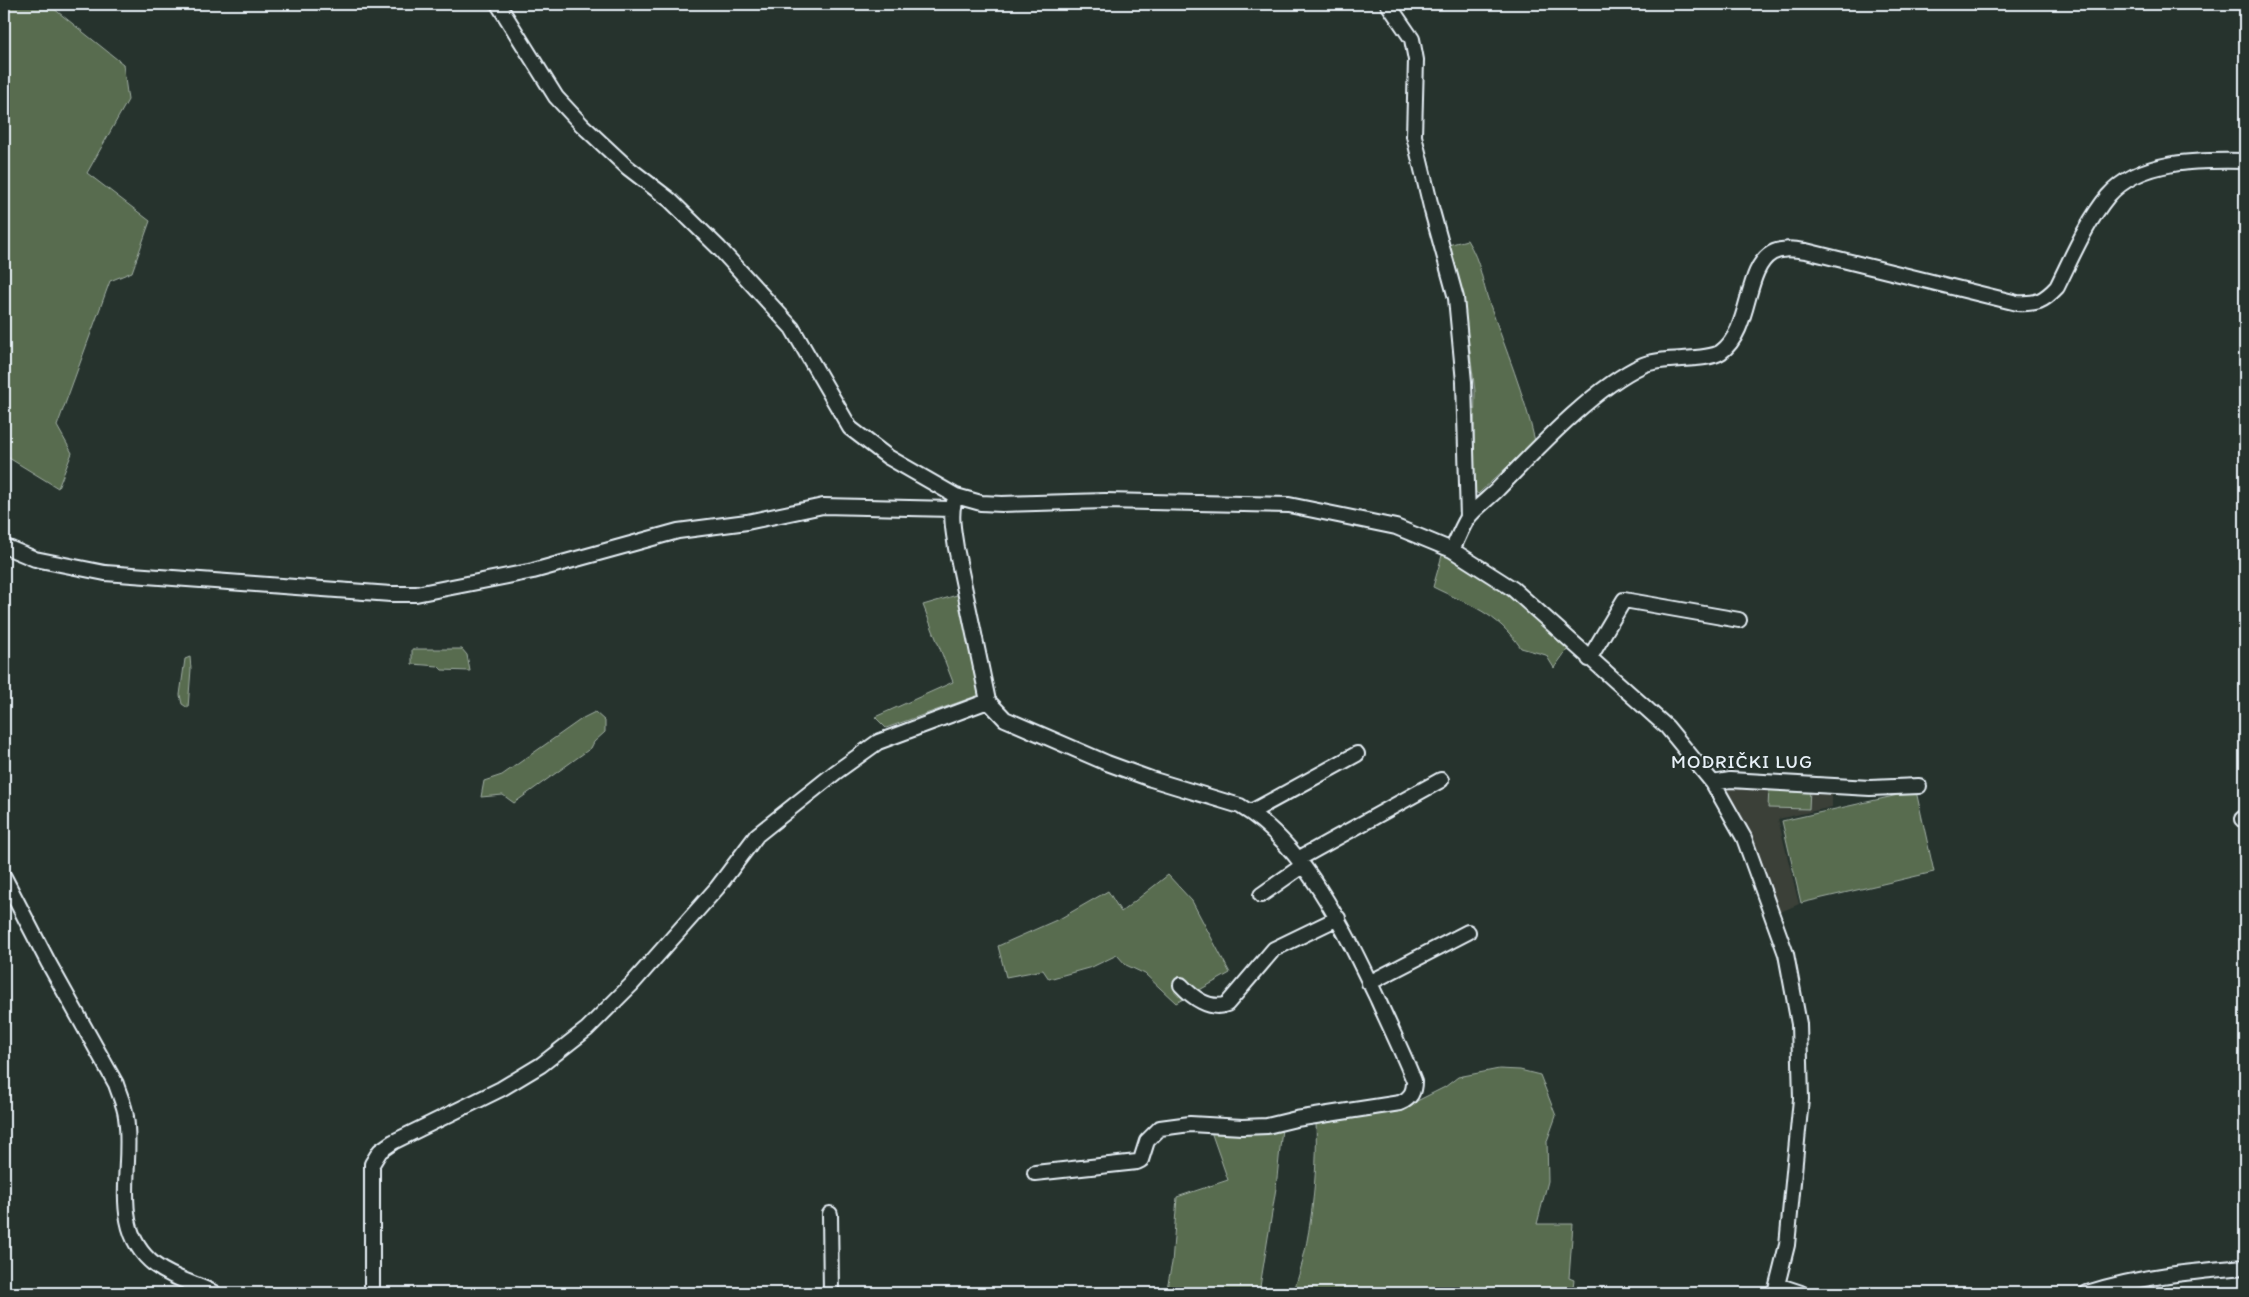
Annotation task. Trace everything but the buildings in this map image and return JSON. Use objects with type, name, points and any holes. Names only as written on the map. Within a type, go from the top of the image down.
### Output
[{"type":"street","points":[[498,4],[556,97],[575,118],[627,168],[670,200],[695,223],[792,328],[850,428],[888,457],[954,502]]},
{"type":"street","points":[[1388,4],[1412,40],[1416,60],[1414,136],[1456,298],[1464,382],[1468,518]]},
{"type":"street","points":[[1452,550],[1468,518],[1529,457],[1580,410],[1623,376],[1645,364],[1720,353],[1732,341],[1740,329],[1756,274],[1772,253],[1786,249],[1806,251],[2017,303],[2034,304],[2049,296],[2057,287],[2089,223],[2108,195],[2131,178],[2161,166],[2192,160],[2245,161]]},
{"type":"street","points":[[4,546],[35,559],[105,573],[391,594],[416,594],[533,571],[678,531],[747,522],[823,506],[967,500],[1002,504],[1105,501],[1289,505],[1396,527],[1452,550],[1512,589],[1667,728],[1713,783],[1744,838],[1786,954],[1799,1024],[1801,1099],[1786,1245],[1776,1289],[1801,1293]]},
{"type":"street","points":[[954,502],[956,548],[988,701],[1004,719],[1107,763],[1150,779],[1240,806],[1251,812],[1300,863],[1338,918],[1414,1080],[1413,1092],[1406,1100],[1400,1103],[1296,1119],[1267,1126],[1242,1127],[1190,1124],[1160,1128],[1147,1141],[1141,1160],[1137,1162],[1035,1173]]},
{"type":"street","points":[[1589,659],[1624,600],[1739,620]]},
{"type":"street","points":[[372,1293],[372,1164],[380,1151],[404,1135],[501,1089],[541,1065],[587,1029],[631,985],[717,888],[757,835],[836,772],[878,742],[988,701]]},
{"type":"street","points":[[1251,812],[1357,754]]},
{"type":"street","points":[[1261,895],[1300,863],[1441,780]]},
{"type":"street","points":[[1713,783],[1730,780],[1870,788],[1919,786]]},
{"type":"street","points":[[4,877],[100,1059],[116,1084],[121,1097],[126,1117],[125,1177],[128,1221],[134,1242],[141,1252],[156,1266],[175,1277],[214,1293]]},
{"type":"street","points":[[1181,985],[1195,998],[1208,1004],[1222,1006],[1237,994],[1244,982],[1258,969],[1274,949],[1338,918]]},
{"type":"street","points":[[1369,983],[1468,932]]},
{"type":"street","points":[[830,1214],[831,1293]]},
{"type":"street","points":[[2087,1293],[2124,1282],[2169,1274],[2245,1267]]},
{"type":"shaded area","points":[[1720,787],[1832,788],[1832,807],[1778,819],[1799,904],[1778,913]]},
{"type":"green space","points":[[4,4],[48,4],[123,64],[128,100],[87,173],[150,221],[132,272],[110,281],[57,426],[72,453],[58,488],[4,455]]},
{"type":"green space","points":[[1467,240],[1478,265],[1520,389],[1535,441],[1478,494],[1473,490],[1475,391],[1462,291],[1448,245]]},
{"type":"green space","points":[[1443,552],[1508,595],[1569,647],[1554,668],[1546,655],[1521,648],[1502,626],[1482,611],[1433,587]]},
{"type":"green space","points":[[967,592],[982,694],[886,728],[875,717],[953,682],[923,605]]},
{"type":"green space","points":[[412,649],[462,649],[467,655],[470,671],[442,670],[438,666],[412,664]]},
{"type":"green space","points":[[190,657],[188,708],[182,704],[180,695],[185,659]]},
{"type":"green space","points":[[595,712],[605,721],[605,732],[594,742],[591,748],[514,803],[503,795],[481,797],[484,781],[502,775],[583,718]]},
{"type":"green space","points":[[1769,787],[1810,789],[1809,809],[1768,808]]},
{"type":"green space","points":[[1916,791],[1934,872],[1801,903],[1782,821]]},
{"type":"green space","points":[[1168,875],[1192,901],[1230,973],[1176,1003],[1145,974],[1126,965],[1117,955],[1092,967],[1049,979],[1043,970],[1006,977],[998,946],[1061,918],[1108,891],[1121,912]]},
{"type":"green space","points":[[1499,1069],[1520,1070],[1540,1075],[1556,1116],[1547,1141],[1548,1181],[1537,1224],[1573,1224],[1569,1278],[1574,1280],[1572,1293],[1293,1293],[1309,1231],[1312,1209],[1316,1163],[1316,1122],[1401,1109],[1445,1087],[1458,1077]]},
{"type":"green space","points":[[1209,1126],[1282,1128],[1276,1188],[1259,1293],[1166,1293],[1172,1263],[1177,1197],[1228,1180]]},
{"type":"district","name":"MODRIČKI LUG","points":[[1742,761]]}]
